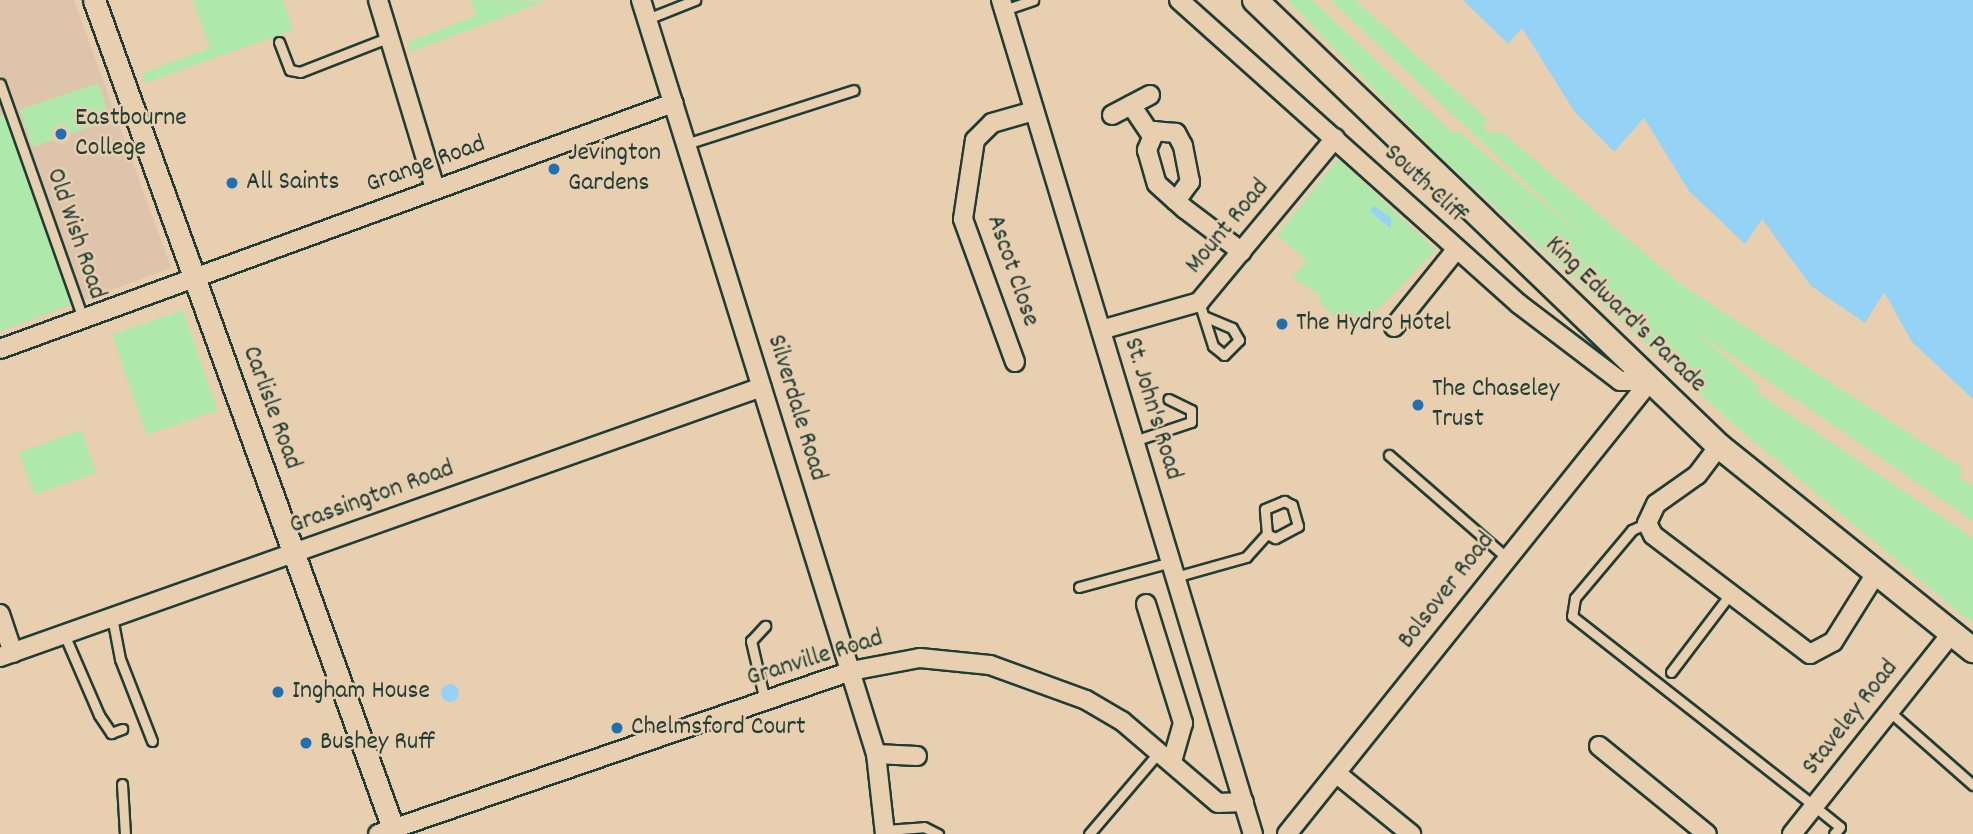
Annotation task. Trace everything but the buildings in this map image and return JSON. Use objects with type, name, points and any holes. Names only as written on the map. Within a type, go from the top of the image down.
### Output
[{"type":"main road","name":"King Edward's Parade","points":[[1255,0],[1719,446],[1875,575],[1973,650]]},
{"type":"street","name":"Carlisle Road","points":[[94,0],[294,553],[389,832]]},
{"type":"street","points":[[378,0],[435,189]]},
{"type":"street","name":"Silverdale Road","points":[[641,0],[876,754],[885,832]]},
{"type":"street","name":"South Cliff","points":[[1179,0],[1335,138],[1455,250],[1606,372],[1620,381],[1650,381]]},
{"type":"street","name":"St. John's Road","points":[[1002,5],[1253,834]]},
{"type":"street","points":[[1112,115],[1150,94]]},
{"type":"street","name":"Grange Road","points":[[0,349],[673,103]]},
{"type":"street","points":[[1131,105],[1150,133],[1153,178],[1176,201],[1242,252]]},
{"type":"street","name":"Ascot Close","points":[[1014,362],[963,219],[975,140],[992,123],[1034,111]]},
{"type":"street","points":[[1150,133],[1168,131],[1180,138],[1190,182],[1176,201]]},
{"type":"street","name":"Mount Road","points":[[1101,330],[1202,310],[1242,252],[1335,138]]},
{"type":"street","points":[[1394,327],[1455,250]]},
{"type":"street","name":"Bolsover Road","points":[[1287,834],[1650,381]]},
{"type":"street","name":"Grassington Road","points":[[6,655],[762,387]]},
{"type":"street","points":[[1719,446],[1697,475],[1656,504],[1647,523],[1653,535],[1803,651],[1818,654],[1833,642],[1875,575]]},
{"type":"street","points":[[1146,604],[1183,723],[1166,756]]},
{"type":"street","points":[[0,614],[6,655]]},
{"type":"street","name":"Staveley Road","points":[[1792,834],[1951,634]]},
{"type":"street","name":"Granville Road","points":[[389,832],[851,671],[920,658],[990,665],[1086,699],[1166,756],[1218,803],[1244,802]]},
{"type":"street","points":[[1599,746],[1707,834]]},
{"type":"street","points":[[876,754],[917,756]]},
{"type":"street","points":[[1336,773],[1411,834]]},
{"type":"lane","points":[[647,19],[695,0]]},
{"type":"lane","points":[[1002,5],[1033,0]]},
{"type":"lane","points":[[279,42],[290,70],[300,72],[390,37]]},
{"type":"lane","name":"Old Wish Road","points":[[0,83],[83,318]]},
{"type":"lane","points":[[686,144],[854,90]]},
{"type":"lane","points":[[1134,441],[1191,422],[1191,410],[1168,399]]},
{"type":"lane","points":[[1389,455],[1507,558]]},
{"type":"lane","points":[[1079,587],[1246,557],[1267,534],[1292,533],[1298,526],[1292,505],[1284,501],[1265,509],[1267,534]]},
{"type":"lane","points":[[1647,523],[1632,530],[1575,598],[1572,616],[1840,827],[1835,834]]},
{"type":"lane","points":[[1671,672],[1731,593]]},
{"type":"lane","points":[[113,617],[120,659],[152,741]]},
{"type":"lane","points":[[765,626],[751,641],[765,701]]},
{"type":"lane","points":[[64,634],[99,715],[111,733],[122,729]]},
{"type":"lane","points":[[1889,711],[1973,785]]},
{"type":"lane","points":[[1088,834],[1166,756]]},
{"type":"lane","points":[[122,784],[125,834]]},
{"type":"lane","points":[[885,832],[924,827],[938,834]]},
{"type":"shaded area","name":"Eastbourne College","points":[[0,0],[74,0],[171,268],[0,331]]},
{"type":"green space","points":[[193,0],[283,0],[293,30],[145,83],[142,73],[210,48]]},
{"type":"green space","points":[[471,0],[545,1],[411,52],[408,42],[476,16]]},
{"type":"green space","points":[[1287,0],[1312,0],[1454,134],[1457,130],[1585,238],[1330,0],[1355,0],[1488,120],[1483,126],[1490,134],[1502,132],[1683,286],[1962,468],[1960,478],[1973,487],[1973,521],[1695,331],[1761,388],[1756,392],[1973,538],[1973,624],[1732,423],[1438,155]]},
{"type":"green space","points":[[98,83],[111,120],[32,147],[20,110]]},
{"type":"green space","points":[[0,115],[7,118],[72,304],[0,331]]},
{"type":"green space","points":[[1338,159],[1436,250],[1353,335],[1320,303],[1320,295],[1292,277],[1307,261],[1277,235]]},
{"type":"green space","points":[[183,310],[218,410],[147,435],[112,334]]},
{"type":"green space","points":[[81,430],[96,472],[34,495],[19,453]]},
{"type":"water","points":[[1463,0],[1973,0],[1973,399],[1912,342],[1884,292],[1865,323],[1811,286],[1762,219],[1745,244],[1689,191],[1644,118],[1614,152],[1574,111],[1522,28],[1508,44]]},
{"type":"water","points":[[1374,206],[1391,218],[1391,229],[1370,211]]},
{"type":"water","points":[[446,684],[454,684],[459,693],[457,700],[446,702],[441,697],[441,689]]},
{"type":"place","name":"Eastbourne College","points":[[61,134]]},
{"type":"place","name":"Jevington Gardens","points":[[554,169]]},
{"type":"place","name":"All Saints","points":[[232,183]]},
{"type":"place","name":"The Hydro Hotel","points":[[1282,324]]},
{"type":"place","name":"The Chaseley Trust","points":[[1418,405]]},
{"type":"place","name":"Ingham House","points":[[278,692]]},
{"type":"place","name":"Chelmsford Court","points":[[617,728]]},
{"type":"place","name":"Bushey Ruff","points":[[306,743]]}]
